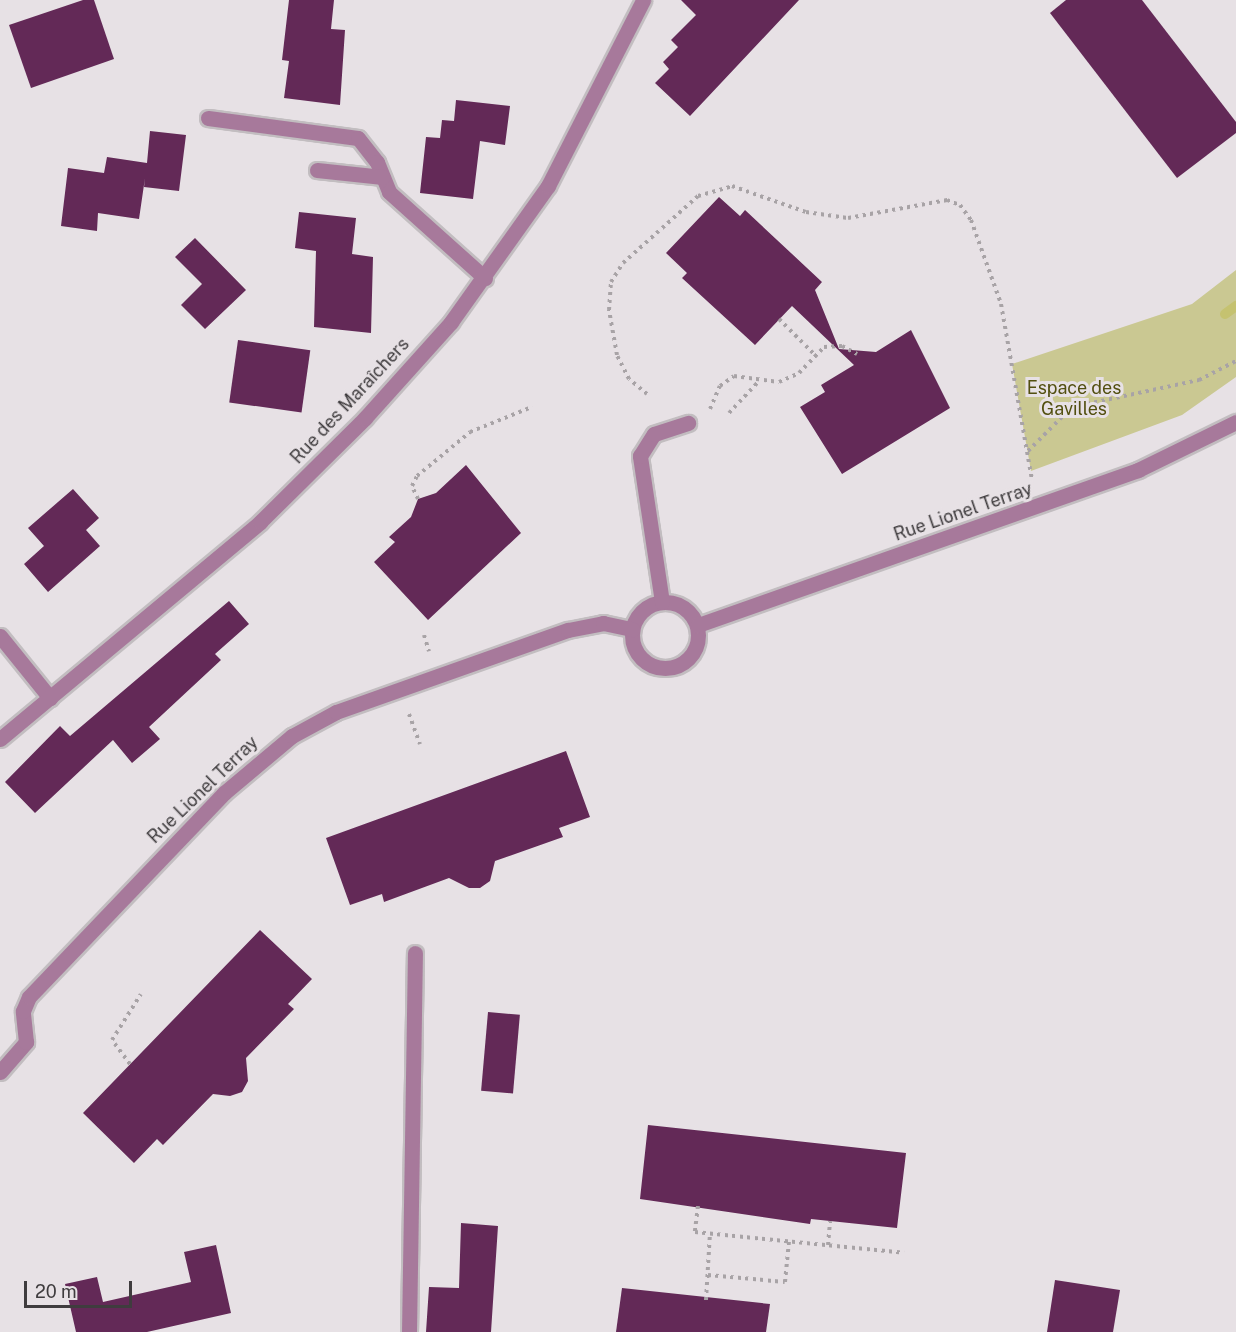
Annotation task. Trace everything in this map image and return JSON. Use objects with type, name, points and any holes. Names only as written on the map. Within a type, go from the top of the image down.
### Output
[{"type":"street","name":"Rue des Maraîchers","points":[[0,739],[260,522],[365,418],[485,278],[548,186],[643,0]]},
{"type":"street","points":[[208,118],[351,136],[369,149],[389,192],[485,278]]},
{"type":"street","points":[[317,170],[383,177]]},
{"type":"street","name":"Rue Lionel Terray","points":[[698,625],[1155,464],[1236,422]]},
{"type":"street","points":[[662,602],[640,456],[654,434],[688,423]]},
{"type":"street","points":[[662,602],[684,607],[698,625],[693,654],[669,669],[641,659],[633,645],[632,629],[645,609],[662,602]]},
{"type":"street","name":"Rue Lionel Terray","points":[[0,1072],[26,1042],[23,1011],[29,996],[224,793],[279,745],[313,723],[400,689],[575,628],[603,623],[632,629]]},
{"type":"street","points":[[0,636],[50,698]]},
{"type":"street","points":[[409,1332],[415,953]]},
{"type":"path","points":[[647,394],[629,379],[616,355],[609,310],[611,282],[623,263],[698,196],[732,186],[806,212],[849,218],[947,200],[960,205],[971,220],[1001,304],[1037,506]]},
{"type":"path","points":[[780,320],[814,354]]},
{"type":"path","points":[[707,418],[725,381],[740,375],[759,381],[779,382],[794,376],[814,354],[830,345],[857,354]]},
{"type":"path","points":[[1028,452],[1064,416],[1087,404],[1189,383],[1236,361]]},
{"type":"path","points":[[729,412],[759,381]]},
{"type":"path","points":[[418,500],[412,486],[417,476],[470,432],[532,407]]},
{"type":"path","points":[[400,689],[420,744]]},
{"type":"path","points":[[130,1064],[112,1040],[141,994]]},
{"type":"path","points":[[698,1206],[695,1232],[904,1253]]},
{"type":"path","points":[[828,1245],[830,1221]]},
{"type":"path","points":[[706,1300],[710,1233]]},
{"type":"path","points":[[708,1275],[786,1282],[789,1241]]},
{"type":"green space","name":"Espace des Gavilles","points":[[1236,270],[1236,377],[1182,415],[1031,471],[1012,364],[1192,304]]},
{"type":"building","points":[[83,0],[94,0],[114,59],[31,88],[9,25]]},
{"type":"building","points":[[289,0],[334,0],[331,29],[345,30],[340,105],[284,98],[289,61],[282,60]]},
{"type":"building","points":[[681,0],[799,0],[690,116],[655,83],[669,69],[663,62],[678,47],[671,40],[696,15]]},
{"type":"building","points":[[1066,0],[1142,0],[1236,122],[1236,133],[1177,178],[1050,13]]},
{"type":"building","points":[[456,100],[510,106],[505,145],[480,141],[473,199],[420,193],[426,137],[440,138],[442,120],[454,121]]},
{"type":"building","points":[[150,131],[186,135],[179,191],[144,187],[145,178],[139,219],[98,213],[97,231],[61,226],[68,168],[104,173],[107,157],[147,163]]},
{"type":"building","points":[[719,197],[740,216],[745,210],[822,282],[815,290],[839,349],[876,352],[911,330],[950,408],[842,474],[800,407],[825,392],[821,385],[854,365],[792,306],[755,345],[682,278],[687,273],[666,253]]},
{"type":"building","points":[[299,212],[356,218],[352,254],[373,257],[371,333],[314,327],[316,251],[295,248]]},
{"type":"building","points":[[195,238],[246,290],[205,329],[181,305],[202,284],[175,257]]},
{"type":"building","points":[[238,340],[310,350],[302,413],[229,402]]},
{"type":"building","points":[[466,465],[521,533],[428,620],[374,562],[395,542],[389,537],[411,517],[418,499],[436,493]]},
{"type":"building","points":[[73,489],[99,518],[86,530],[100,546],[48,592],[24,564],[44,546],[28,528]]},
{"type":"building","points":[[229,601],[249,624],[215,654],[221,660],[149,727],[160,739],[132,763],[113,740],[35,813],[5,782],[60,726],[70,736]]},
{"type":"building","points":[[566,751],[590,817],[559,828],[563,837],[495,861],[490,881],[480,888],[469,888],[449,878],[384,902],[382,894],[350,905],[326,838]]},
{"type":"building","points":[[260,930],[312,979],[288,1004],[294,1009],[246,1058],[248,1081],[242,1092],[230,1096],[213,1094],[163,1145],[157,1139],[134,1163],[83,1113]]},
{"type":"building","points":[[488,1012],[520,1015],[513,1093],[481,1091]]},
{"type":"building","points":[[648,1125],[906,1153],[897,1228],[811,1219],[810,1224],[640,1199]]},
{"type":"building","points":[[461,1223],[498,1226],[491,1332],[426,1332],[429,1287],[459,1288]]},
{"type":"building","points":[[216,1245],[231,1313],[147,1332],[76,1332],[65,1284],[97,1277],[103,1302],[191,1282],[184,1252]]},
{"type":"building","points":[[1055,1280],[1120,1290],[1113,1332],[1047,1332]]},
{"type":"building","points":[[622,1288],[770,1304],[766,1332],[616,1332]]},
{"type":"waterway","points":[[1225,314],[1236,306]]}]
